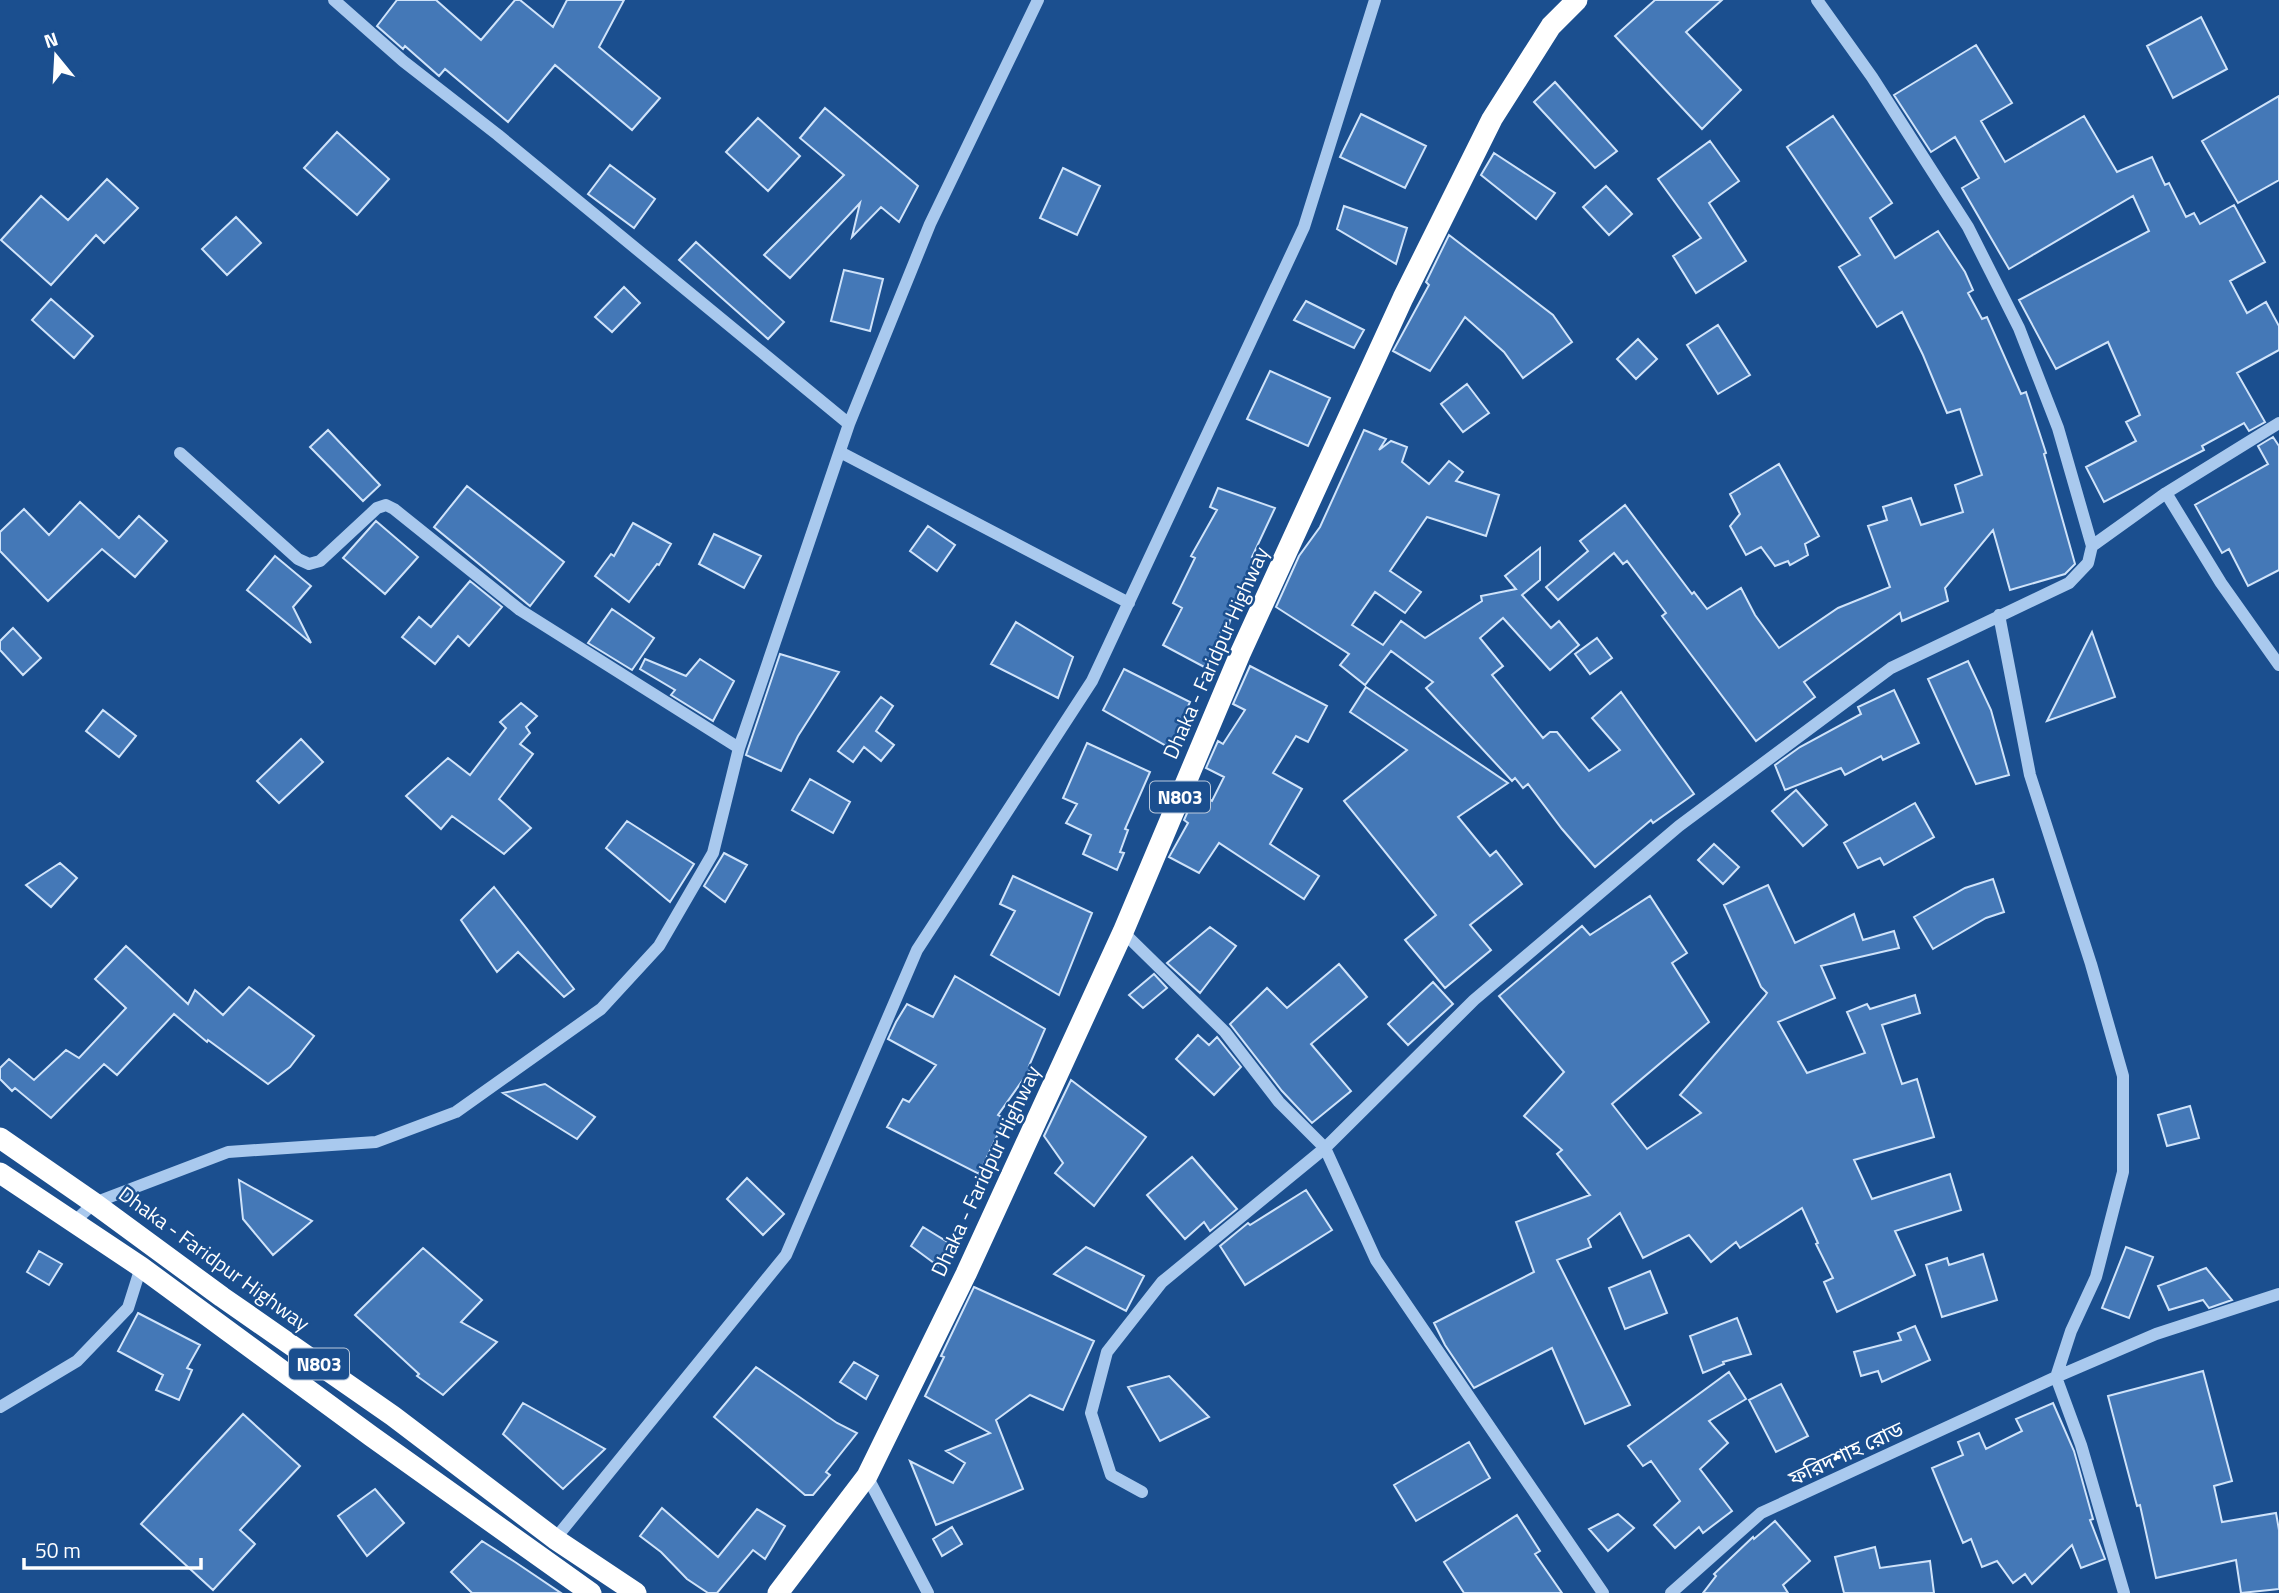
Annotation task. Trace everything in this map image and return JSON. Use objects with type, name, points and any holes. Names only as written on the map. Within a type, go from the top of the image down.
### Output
[{"type":"highway","name":"Dhaka - Faridpur Highway","points":[[778,1593],[867,1476],[966,1274],[1124,932],[1240,654],[1409,286],[1492,119],[1551,26],[1577,0]]},
{"type":"highway","name":"Dhaka - Faridpur Highway","points":[[0,1138],[393,1416],[555,1539],[635,1593]]},
{"type":"highway","name":"N803","points":[[0,1173],[141,1267],[591,1593]]},
{"type":"street","points":[[334,0],[403,61],[498,135],[849,424]]},
{"type":"street","points":[[75,1221],[94,1203],[228,1152],[376,1142],[456,1112],[601,1009],[659,946],[713,853],[739,748],[849,424],[930,224],[1038,0]]},
{"type":"street","points":[[555,1539],[786,1255],[917,950],[1092,681],[1304,228],[1375,0]]},
{"type":"street","points":[[1142,1492],[1111,1475],[1091,1413],[1107,1352],[1162,1282],[1325,1148],[1474,1000],[1679,826],[1891,668],[2069,583],[2088,563],[2092,546],[2057,428],[2014,317],[1968,227],[1872,77],[1817,0]]},
{"type":"street","points":[[2092,546],[2166,493],[2279,423]]},
{"type":"street","points":[[840,452],[1129,603]]},
{"type":"street","points":[[180,453],[298,559],[309,564],[320,561],[377,508],[386,505],[394,509],[520,610],[739,748]]},
{"type":"street","points":[[2166,493],[2221,583],[2279,665]]},
{"type":"street","points":[[1999,615],[2030,775],[2091,964],[2123,1076],[2123,1172],[2096,1277],[2071,1331],[2056,1377],[2081,1446],[2124,1593]]},
{"type":"street","points":[[1124,932],[1225,1032],[1279,1102],[1325,1148],[1376,1260],[1603,1593]]},
{"type":"street","points":[[0,1407],[77,1361],[128,1308],[141,1267]]},
{"type":"street","name":"ফরিদশাহ রোড","points":[[1671,1593],[1761,1513],[2056,1377],[2156,1334],[2279,1294]]},
{"type":"street","points":[[867,1476],[928,1593]]},
{"type":"building","points":[[397,0],[436,0],[481,40],[515,0],[520,0],[553,27],[567,0],[624,0],[599,47],[660,98],[632,130],[555,65],[508,122],[445,69],[439,76],[377,26]]},
{"type":"building","points":[[1655,0],[1722,0],[1686,32],[1741,90],[1702,129],[1615,36]]},
{"type":"building","points":[[2201,17],[2227,69],[2173,98],[2147,46]]},
{"type":"building","points":[[1976,45],[2012,103],[1981,121],[2005,162],[2084,116],[2117,172],[2152,157],[2165,185],[2169,183],[2186,217],[2194,213],[2200,224],[2234,205],[2265,262],[2230,281],[2247,313],[2266,302],[2279,326],[2279,350],[2237,373],[2265,422],[2249,431],[2244,423],[2202,446],[2204,450],[2104,502],[2086,467],[2136,441],[2126,422],[2140,415],[2108,342],[2056,369],[2019,300],[2149,231],[2133,196],[2009,269],[1962,188],[1979,178],[1955,137],[1931,152],[1894,95]]},
{"type":"building","points":[[1555,82],[1617,151],[1595,168],[1534,102]]},
{"type":"building","points":[[2279,96],[2279,180],[2238,203],[2202,141]]},
{"type":"building","points":[[825,108],[918,186],[899,222],[881,207],[852,237],[860,203],[790,278],[764,255],[844,175],[800,138]]},
{"type":"building","points":[[1361,114],[1426,146],[1405,188],[1340,157]]},
{"type":"building","points":[[1833,116],[1892,203],[1870,218],[1895,258],[1938,231],[1965,272],[1973,290],[1968,293],[1982,319],[1987,317],[2021,394],[2026,392],[2046,453],[2044,454],[2075,564],[2065,574],[2010,590],[1993,530],[1945,588],[1948,601],[1902,621],[1900,613],[1804,682],[1815,697],[1756,741],[1662,616],[1666,613],[1627,561],[1623,564],[1614,553],[1558,600],[1546,587],[1588,551],[1580,541],[1625,505],[1692,594],[1694,592],[1707,609],[1741,588],[1755,615],[1779,648],[1838,608],[1890,587],[1868,526],[1887,520],[1883,507],[1911,498],[1921,525],[1963,512],[1955,485],[1982,475],[1960,409],[1947,413],[1902,312],[1877,327],[1839,267],[1860,255],[1787,147]]},
{"type":"building","points":[[758,118],[800,156],[768,191],[726,152]]},
{"type":"building","points":[[337,132],[389,179],[357,215],[304,168]]},
{"type":"building","points":[[1710,141],[1739,181],[1709,203],[1746,261],[1696,293],[1673,256],[1701,238],[1658,179]]},
{"type":"building","points":[[1494,153],[1555,193],[1536,219],[1481,175]]},
{"type":"building","points":[[610,165],[655,199],[634,228],[588,194]]},
{"type":"building","points":[[1063,168],[1100,186],[1077,235],[1040,218]]},
{"type":"building","points":[[107,179],[138,208],[104,243],[96,235],[51,285],[1,240],[41,196],[68,220]]},
{"type":"building","points":[[1606,186],[1632,214],[1609,235],[1583,207]]},
{"type":"building","points":[[1344,206],[1407,228],[1396,264],[1337,229]]},
{"type":"building","points":[[236,217],[261,243],[227,275],[202,249]]},
{"type":"building","points":[[1449,235],[1553,315],[1572,342],[1523,378],[1504,352],[1465,317],[1430,371],[1393,351],[1429,285],[1426,282]]},
{"type":"building","points":[[696,242],[784,322],[768,339],[679,260]]},
{"type":"building","points":[[844,270],[883,279],[870,331],[831,321]]},
{"type":"building","points":[[624,287],[640,303],[612,332],[595,317]]},
{"type":"building","points":[[51,299],[93,336],[74,358],[32,320]]},
{"type":"building","points":[[1306,301],[1364,330],[1354,348],[1294,320]]},
{"type":"building","points":[[1718,325],[1750,375],[1718,394],[1687,345]]},
{"type":"building","points":[[1638,339],[1657,359],[1636,379],[1617,359]]},
{"type":"building","points":[[1270,371],[1330,398],[1308,446],[1247,419]]},
{"type":"building","points":[[1467,384],[1489,413],[1463,432],[1441,404]]},
{"type":"building","points":[[328,430],[380,485],[363,501],[310,447]]},
{"type":"building","points":[[1364,430],[1386,439],[1379,450],[1391,441],[1407,447],[1402,462],[1429,484],[1449,461],[1463,472],[1456,481],[1499,495],[1486,536],[1427,517],[1390,571],[1421,592],[1405,613],[1375,592],[1352,625],[1383,645],[1401,621],[1425,638],[1482,601],[1481,596],[1516,589],[1505,576],[1540,548],[1540,580],[1522,595],[1551,628],[1559,621],[1579,645],[1550,670],[1503,618],[1480,638],[1503,666],[1492,675],[1543,738],[1550,732],[1557,732],[1589,771],[1620,750],[1592,718],[1621,692],[1694,794],[1653,823],[1651,820],[1595,867],[1528,784],[1523,788],[1515,778],[1512,781],[1426,688],[1433,682],[1391,651],[1365,685],[1340,665],[1349,654],[1276,607],[1299,556],[1320,527]]},
{"type":"building","points":[[2273,437],[2279,446],[2279,570],[2248,586],[2229,549],[2222,553],[2195,505],[2268,464],[2258,446]]},
{"type":"building","points":[[1779,464],[1819,536],[1805,544],[1808,555],[1790,565],[1788,561],[1775,566],[1761,547],[1746,555],[1730,526],[1740,514],[1730,494]]},
{"type":"building","points":[[467,486],[564,562],[530,606],[434,527]]},
{"type":"building","points":[[1218,488],[1275,508],[1252,557],[1257,559],[1241,585],[1226,634],[1221,631],[1208,669],[1163,645],[1182,608],[1173,603],[1195,558],[1191,556],[1217,510],[1210,507]]},
{"type":"building","points":[[80,502],[119,538],[139,516],[167,541],[135,577],[102,549],[48,601],[0,551],[0,532],[24,509],[49,535]]},
{"type":"building","points":[[376,521],[418,557],[385,594],[343,558]]},
{"type":"building","points":[[633,523],[671,544],[659,565],[657,564],[629,602],[595,576],[611,554],[614,556]]},
{"type":"building","points":[[928,526],[955,545],[937,571],[910,551]]},
{"type":"building","points":[[714,534],[761,556],[744,588],[699,564]]},
{"type":"building","points":[[275,556],[311,586],[293,607],[311,643],[247,590]]},
{"type":"building","points":[[470,581],[502,607],[469,646],[458,636],[435,664],[402,637],[419,617],[431,627]]},
{"type":"building","points":[[612,609],[654,638],[632,670],[588,643]]},
{"type":"building","points":[[1016,622],[1073,657],[1058,698],[991,664]]},
{"type":"building","points":[[13,628],[41,658],[23,675],[0,650],[0,641]]},
{"type":"building","points":[[2092,632],[2115,697],[2047,721]]},
{"type":"building","points":[[1597,638],[1612,658],[1590,674],[1575,654]]},
{"type":"building","points":[[780,654],[839,672],[798,736],[781,771],[746,755]]},
{"type":"building","points":[[645,659],[686,676],[700,659],[734,681],[713,721],[671,695],[675,690],[640,669]]},
{"type":"building","points":[[1968,661],[1991,710],[2009,775],[1976,784],[1928,679]]},
{"type":"building","points":[[1250,666],[1327,706],[1308,742],[1296,736],[1273,773],[1302,789],[1270,844],[1319,876],[1304,899],[1219,843],[1199,873],[1169,857],[1188,823],[1184,820],[1196,793],[1212,801],[1224,777],[1206,768],[1218,741],[1223,744],[1245,710],[1233,704]]},
{"type":"building","points":[[1124,669],[1190,702],[1170,748],[1103,710]]},
{"type":"building","points":[[1366,687],[1508,783],[1458,817],[1490,856],[1496,851],[1522,884],[1470,925],[1491,950],[1445,988],[1405,940],[1436,915],[1344,801],[1407,750],[1350,712]]},
{"type":"building","points":[[1894,690],[1919,743],[1883,760],[1881,756],[1845,775],[1841,768],[1785,790],[1775,765],[1800,747],[1861,714],[1858,707]]},
{"type":"building","points":[[881,697],[893,706],[876,731],[894,745],[881,761],[864,747],[853,762],[838,751]]},
{"type":"building","points":[[521,703],[537,716],[526,727],[530,733],[520,744],[533,754],[499,799],[531,828],[504,854],[452,816],[441,829],[406,796],[448,758],[470,775],[506,728],[500,722]]},
{"type":"building","points":[[103,710],[136,736],[119,757],[86,731]]},
{"type":"building","points":[[301,739],[323,762],[279,803],[257,781]]},
{"type":"building","points":[[1087,743],[1150,772],[1125,829],[1128,830],[1120,852],[1124,853],[1117,870],[1083,854],[1091,835],[1066,823],[1077,804],[1063,798]]},
{"type":"building","points":[[810,779],[850,802],[833,833],[792,810]]},
{"type":"building","points":[[1796,790],[1827,825],[1803,846],[1772,811]]},
{"type":"building","points":[[1915,803],[1934,837],[1884,865],[1880,858],[1858,868],[1844,843]]},
{"type":"building","points":[[627,821],[694,864],[670,902],[606,848]]},
{"type":"building","points":[[1714,844],[1739,867],[1723,884],[1698,860]]},
{"type":"building","points":[[724,853],[747,865],[725,902],[704,886]]},
{"type":"building","points":[[60,863],[77,878],[51,907],[26,885]]},
{"type":"building","points":[[1013,876],[1092,913],[1059,995],[991,955],[1015,911],[1000,904]]},
{"type":"building","points":[[1993,879],[2004,912],[1986,918],[1933,949],[1914,917],[1965,888]]},
{"type":"building","points":[[1768,885],[1795,943],[1854,914],[1863,940],[1894,931],[1899,948],[1821,966],[1835,998],[1778,1022],[1807,1073],[1865,1053],[1847,1012],[1867,1004],[1870,1009],[1915,995],[1920,1013],[1882,1025],[1902,1084],[1917,1079],[1934,1137],[1854,1160],[1872,1199],[1950,1174],[1961,1210],[1895,1231],[1915,1275],[1837,1312],[1824,1282],[1833,1278],[1802,1208],[1740,1248],[1736,1242],[1711,1262],[1689,1235],[1643,1258],[1620,1213],[1588,1239],[1591,1247],[1557,1260],[1630,1405],[1585,1424],[1552,1348],[1474,1388],[1445,1345],[1434,1323],[1534,1272],[1516,1222],[1590,1195],[1557,1154],[1562,1150],[1524,1116],[1564,1072],[1499,996],[1582,926],[1590,935],[1650,896],[1687,953],[1672,963],[1709,1022],[1612,1104],[1647,1149],[1701,1113],[1680,1095],[1767,993],[1761,987],[1724,905]]},
{"type":"building","points":[[494,887],[574,989],[564,997],[518,952],[497,972],[461,920]]},
{"type":"building","points":[[1210,927],[1236,946],[1200,993],[1167,963]]},
{"type":"building","points":[[126,946],[188,1004],[195,990],[223,1015],[249,987],[314,1036],[290,1067],[268,1084],[208,1040],[207,1042],[174,1014],[117,1075],[104,1064],[51,1118],[15,1088],[12,1091],[0,1079],[0,1068],[9,1059],[34,1080],[66,1050],[79,1058],[126,1008],[95,979]]},
{"type":"building","points":[[1339,964],[1367,997],[1311,1044],[1351,1091],[1312,1123],[1282,1091],[1230,1024],[1267,988],[1287,1008]]},
{"type":"building","points":[[1154,974],[1167,988],[1143,1008],[1129,995]]},
{"type":"building","points":[[955,976],[1045,1029],[1029,1066],[1032,1067],[998,1115],[1005,1119],[979,1174],[887,1127],[903,1099],[909,1102],[936,1065],[888,1039],[907,1004],[933,1017]]},
{"type":"building","points":[[1433,982],[1453,1004],[1408,1045],[1388,1024]]},
{"type":"building","points":[[1198,1035],[1209,1045],[1217,1037],[1241,1067],[1214,1095],[1176,1059]]},
{"type":"building","points":[[1071,1080],[1146,1137],[1094,1206],[1055,1173],[1063,1163],[1044,1136]]},
{"type":"building","points":[[545,1084],[595,1117],[577,1139],[503,1093]]},
{"type":"building","points":[[2190,1106],[2199,1138],[2167,1146],[2158,1115]]},
{"type":"building","points":[[1192,1157],[1237,1209],[1210,1231],[1204,1222],[1185,1239],[1147,1195]]},
{"type":"building","points":[[747,1178],[784,1214],[763,1235],[727,1199]]},
{"type":"building","points":[[239,1180],[312,1221],[273,1255],[243,1219]]},
{"type":"building","points":[[1306,1190],[1332,1230],[1245,1285],[1220,1246],[1248,1223],[1250,1225]]},
{"type":"building","points":[[923,1227],[949,1243],[938,1266],[911,1246]]},
{"type":"building","points":[[1086,1247],[1144,1276],[1126,1311],[1054,1274]]},
{"type":"building","points":[[2126,1247],[2153,1257],[2129,1318],[2102,1308]]},
{"type":"building","points":[[423,1248],[482,1300],[461,1322],[497,1342],[443,1395],[417,1376],[419,1374],[355,1315]]},
{"type":"building","points":[[39,1251],[62,1264],[49,1285],[27,1272]]},
{"type":"building","points":[[1983,1254],[1997,1300],[1942,1317],[1926,1265],[1947,1258],[1949,1265]]},
{"type":"building","points":[[2206,1268],[2232,1300],[2209,1308],[2203,1300],[2169,1310],[2158,1286]]},
{"type":"building","points":[[1650,1271],[1667,1313],[1625,1329],[1609,1288]]},
{"type":"building","points":[[974,1287],[1094,1341],[1063,1410],[1030,1395],[996,1420],[1023,1489],[936,1525],[910,1461],[953,1483],[965,1463],[946,1451],[990,1433],[925,1396]]},
{"type":"building","points":[[138,1313],[200,1345],[187,1368],[192,1370],[179,1400],[156,1390],[163,1375],[118,1351]]},
{"type":"building","points":[[1737,1318],[1751,1354],[1723,1362],[1724,1364],[1703,1373],[1690,1336]]},
{"type":"building","points":[[1915,1326],[1930,1360],[1882,1382],[1878,1371],[1861,1376],[1854,1352],[1901,1340],[1898,1333]]},
{"type":"building","points":[[854,1362],[878,1376],[866,1399],[840,1382]]},
{"type":"building","points":[[756,1367],[837,1423],[857,1433],[826,1472],[830,1475],[813,1495],[805,1495],[714,1417]]},
{"type":"building","points":[[2203,1371],[2232,1481],[2214,1486],[2222,1522],[2276,1513],[2279,1530],[2279,1589],[2241,1593],[2236,1560],[2156,1578],[2140,1505],[2137,1506],[2108,1396]]},
{"type":"building","points":[[1729,1372],[1746,1399],[1709,1421],[1728,1443],[1700,1469],[1732,1511],[1703,1533],[1699,1527],[1675,1548],[1654,1525],[1680,1501],[1651,1461],[1643,1466],[1628,1446]]},
{"type":"building","points":[[1169,1376],[1209,1417],[1160,1441],[1128,1387]]},
{"type":"building","points":[[1781,1384],[1808,1436],[1776,1452],[1749,1400]]},
{"type":"building","points":[[523,1403],[605,1449],[563,1489],[503,1434]]},
{"type":"building","points":[[2053,1403],[2074,1451],[2093,1519],[2090,1520],[2105,1559],[2081,1568],[2072,1545],[2032,1584],[2025,1574],[2013,1583],[1997,1561],[1982,1567],[1971,1539],[1963,1543],[1932,1468],[1963,1455],[1958,1442],[1979,1433],[1986,1449],[2022,1431],[2016,1419]]},
{"type":"building","points":[[243,1414],[300,1466],[240,1530],[255,1544],[213,1590],[141,1524]]},
{"type":"building","points":[[1469,1442],[1490,1478],[1416,1521],[1394,1485]]},
{"type":"building","points":[[375,1489],[404,1523],[367,1556],[338,1516]]},
{"type":"building","points":[[662,1508],[718,1557],[757,1509],[785,1526],[765,1559],[753,1550],[717,1593],[708,1593],[687,1579],[661,1552],[640,1536]]},
{"type":"building","points":[[1618,1514],[1634,1528],[1608,1551],[1589,1529]]},
{"type":"building","points":[[1517,1515],[1540,1551],[1535,1554],[1562,1593],[1464,1593],[1444,1562]]},
{"type":"building","points":[[1775,1521],[1810,1561],[1783,1585],[1788,1593],[1703,1593],[1716,1576],[1714,1574],[1753,1537],[1754,1539]]},
{"type":"building","points":[[952,1527],[962,1544],[942,1556],[933,1539]]},
{"type":"building","points":[[482,1541],[561,1593],[472,1593],[451,1572]]},
{"type":"building","points":[[1875,1547],[1880,1568],[1930,1561],[1934,1593],[1844,1593],[1835,1557]]}]
